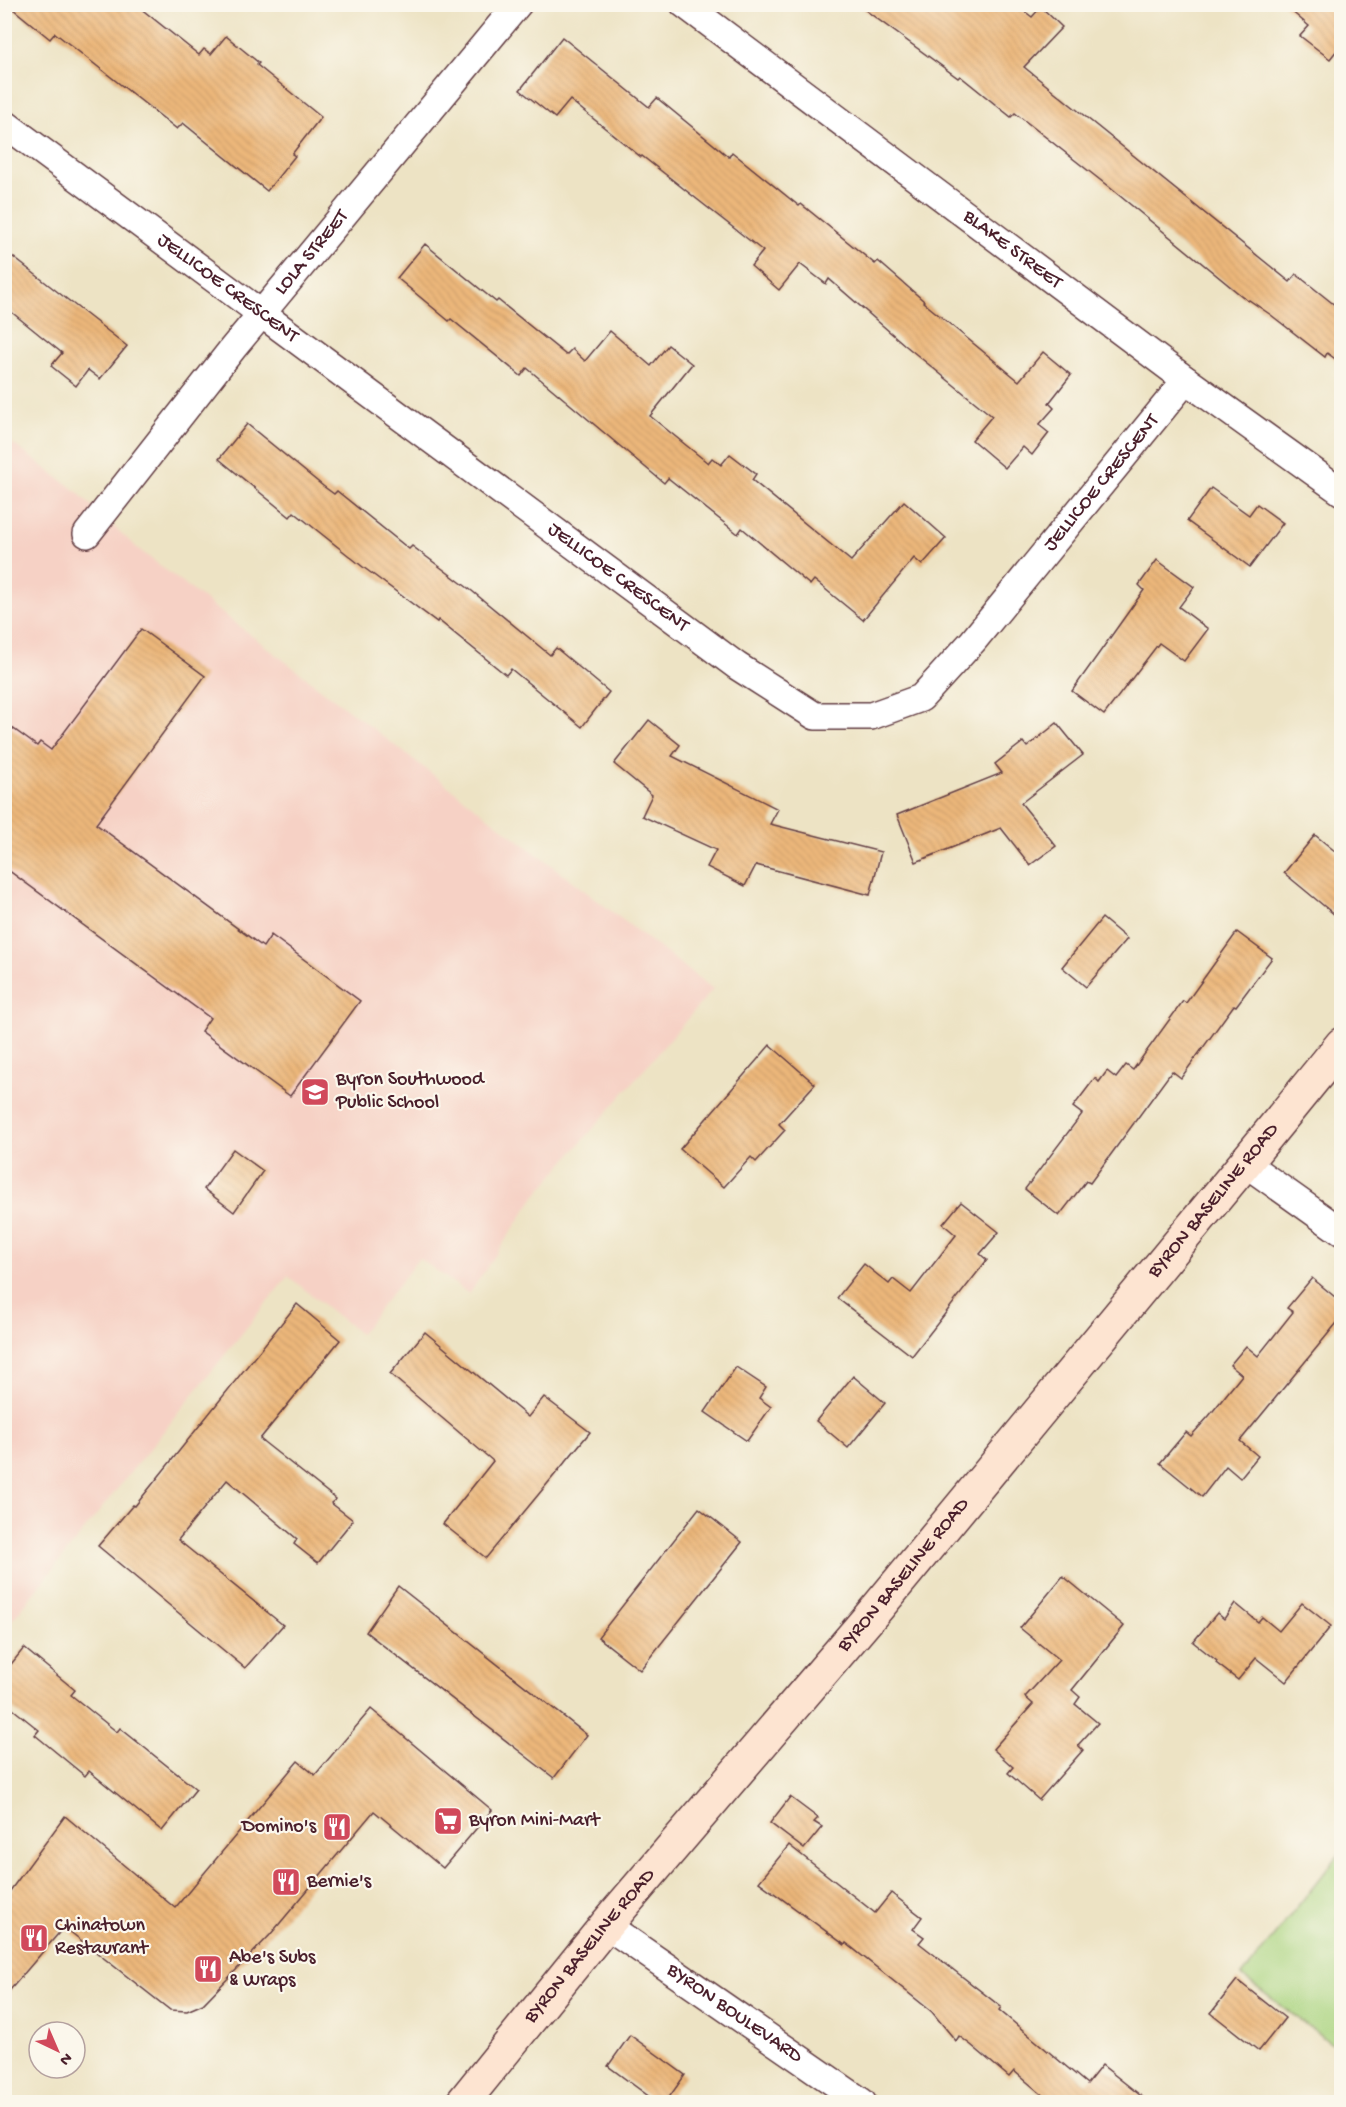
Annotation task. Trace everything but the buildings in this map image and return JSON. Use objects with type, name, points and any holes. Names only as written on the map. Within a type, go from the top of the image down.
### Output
[{"type":"main road","name":"BYRON BASELINE ROAD","points":[[463,2103],[606,1925],[878,1607],[1341,1044]]},
{"type":"street","name":"LOLA STREET","points":[[87,534],[232,348],[518,4]]},
{"type":"street","name":"BLAKE STREET","points":[[684,4],[1186,380],[1341,492]]},
{"type":"street","name":"JELLICOE CRESCENT","points":[[4,123],[737,666],[815,716],[871,716],[921,698],[973,641],[1186,380]]},
{"type":"street","points":[[1245,1163],[1341,1232]]},
{"type":"street","name":"BYRON BOULEVARD","points":[[606,1925],[862,2103]]},
{"type":"shaded area","name":"Byron Southwood Public School","points":[[4,437],[76,491],[137,548],[713,989],[536,1195],[469,1294],[419,1258],[360,1334],[288,1276],[5,1629]]},
{"type":"green space","points":[[1341,1852],[1341,2051],[1242,1976]]},
{"type":"place","name":"Byron Southwood Public School","points":[[315,1092]]},
{"type":"place","name":"Byron Mini-Mart","points":[[448,1821]]},
{"type":"place","name":"Domino's","points":[[337,1827]]},
{"type":"place","name":"Bernie's","points":[[286,1882]]},
{"type":"place","name":"Chinatown Restaurant","points":[[34,1938]]},
{"type":"place","name":"Abe's Subs & Wraps","points":[[208,1969]]}]
